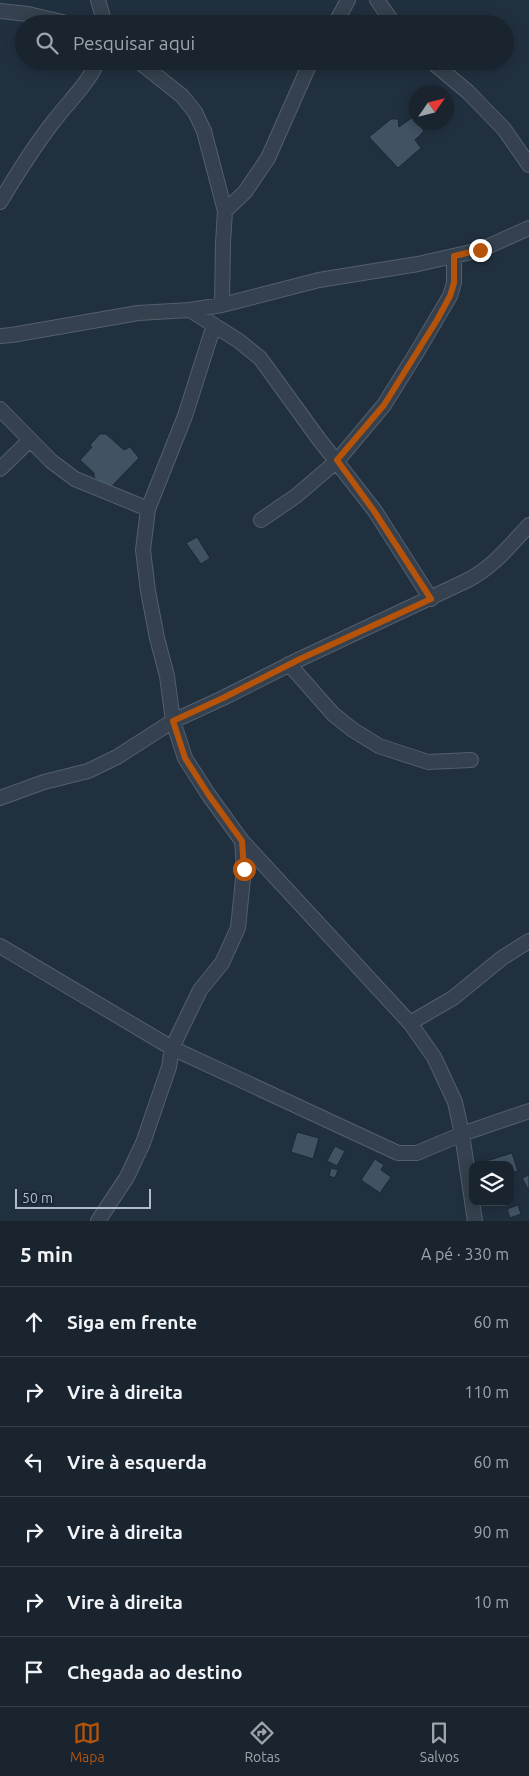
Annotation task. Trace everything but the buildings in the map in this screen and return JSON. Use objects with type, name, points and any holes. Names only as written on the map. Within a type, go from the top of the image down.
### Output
[{"type":"street","points":[[98,0],[102,15]]},
{"type":"street","points":[[340,15],[348,0]]},
{"type":"street","points":[[377,0],[388,15]]},
{"type":"street","points":[[0,11],[32,15]]},
{"type":"street","points":[[0,202],[19,170],[53,122],[82,88],[93,70]]},
{"type":"street","points":[[149,70],[182,96],[194,112],[204,131],[225,211],[222,305]]},
{"type":"street","points":[[225,211],[245,192],[268,158],[307,70]]},
{"type":"street","points":[[442,70],[468,92],[504,129],[529,165]]},
{"type":"street","points":[[0,336],[12,336],[138,313],[190,310],[222,305],[318,280],[418,264],[480,250],[529,228]]},
{"type":"street","points":[[262,520],[296,496],[337,460],[384,405],[450,296],[454,283],[454,256]]},
{"type":"street","points":[[190,310],[239,340],[260,358],[374,511],[431,599]]},
{"type":"street","points":[[214,325],[185,416],[148,509],[143,550],[148,591],[167,676],[173,721],[185,758],[242,841],[410,1023],[434,1057],[454,1102],[462,1134],[474,1221]]},
{"type":"street","points":[[0,409],[29,441],[74,479],[148,509]]},
{"type":"street","points":[[0,469],[29,441]]},
{"type":"street","points":[[0,798],[44,782],[88,771],[117,757],[173,721],[482,573],[505,552],[529,525]]},
{"type":"street","points":[[289,664],[333,714],[353,730],[379,746],[428,762],[471,760]]},
{"type":"street","points":[[98,1221],[127,1176],[144,1143],[168,1067],[172,1048],[200,990],[222,963],[238,928],[244,869],[242,841]]},
{"type":"street","points":[[410,1023],[453,998],[502,958],[529,941]]},
{"type":"street","points":[[0,946],[172,1048],[398,1152],[417,1154],[462,1134],[529,1111]]},
{"type":"route","points":[[244,869],[242,841],[185,758],[173,721],[300,659],[431,599],[374,511],[337,460],[384,405],[437,320],[450,296],[454,283],[454,256],[480,250]]}]
